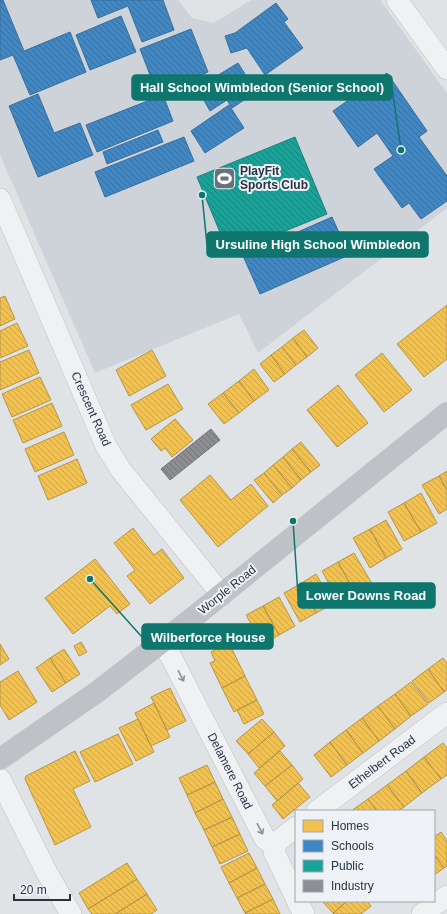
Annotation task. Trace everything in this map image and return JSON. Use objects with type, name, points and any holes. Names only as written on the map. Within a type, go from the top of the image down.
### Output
[{"type":"main road","name":"Worple Road","points":[[0,759],[92,696],[162,642],[447,413]]},
{"type":"street","points":[[397,0],[447,69]]},
{"type":"street","name":"Crescent Road","points":[[0,199],[106,446],[121,470],[222,595]]},
{"type":"street","name":"Delamere Road","points":[[162,642],[174,662],[265,839],[275,846]]},
{"type":"street","name":"Ethelbert Road","points":[[318,810],[447,713]]},
{"type":"street","points":[[0,779],[47,873],[71,914]]},
{"type":"street","points":[[295,828],[281,838],[275,846],[275,857],[295,896]]},
{"type":"street","points":[[422,914],[447,896]]},
{"type":"street","points":[[298,902],[304,914]]},
{"type":"shaded area","points":[[0,0],[178,0],[192,18],[214,23],[251,0],[380,0],[447,93],[447,208],[258,353],[239,314],[95,373],[0,155]]},
{"type":"building: Homes","points":[[5,296],[15,319],[0,326],[0,298]]},
{"type":"building: Homes","points":[[447,305],[447,359],[424,377],[397,344]]},
{"type":"building: Homes","points":[[17,323],[28,346],[0,358],[0,331]]},
{"type":"building: Homes","points":[[304,330],[318,348],[307,357],[293,338]]},
{"type":"building: Homes","points":[[293,338],[307,357],[296,365],[282,347]]},
{"type":"building: Homes","points":[[282,347],[296,365],[285,374],[271,355]]},
{"type":"building: Homes","points":[[29,350],[39,373],[0,390],[0,362]]},
{"type":"building: Homes","points":[[152,350],[166,376],[129,396],[116,370]]},
{"type":"building: Homes","points":[[382,353],[412,390],[384,412],[355,375]]},
{"type":"building: Homes","points":[[271,355],[285,374],[274,382],[260,364]]},
{"type":"building: Homes","points":[[254,369],[269,390],[254,401],[239,381]]},
{"type":"building: Homes","points":[[40,377],[51,400],[12,417],[2,394]]},
{"type":"building: Homes","points":[[239,381],[254,401],[239,413],[223,393]]},
{"type":"building: Homes","points":[[168,384],[183,409],[146,430],[131,405]]},
{"type":"building: Homes","points":[[338,385],[368,423],[337,447],[307,410]]},
{"type":"building: Homes","points":[[223,393],[239,413],[224,424],[208,404]]},
{"type":"building: Homes","points":[[52,403],[62,426],[23,443],[13,420]]},
{"type":"building: Homes","points":[[175,419],[193,440],[172,457],[165,448],[161,451],[151,439]]},
{"type":"building: Homes","points":[[64,432],[74,455],[35,472],[25,449]]},
{"type":"building: Homes","points":[[301,442],[320,465],[311,472],[292,449]]},
{"type":"building: Homes","points":[[292,449],[311,472],[301,480],[283,457]]},
{"type":"building: Homes","points":[[283,457],[301,480],[292,488],[273,465]]},
{"type":"building: Homes","points":[[77,459],[87,483],[48,500],[38,476]]},
{"type":"building: Homes","points":[[273,465],[292,488],[282,495],[264,473]]},
{"type":"building: Homes","points":[[447,471],[447,490],[439,476]]},
{"type":"building: Homes","points":[[264,473],[282,495],[273,503],[254,480]]},
{"type":"building: Homes","points":[[210,475],[231,500],[251,484],[268,506],[218,547],[180,500]]},
{"type":"building: Homes","points":[[439,476],[447,490],[447,509],[439,514],[422,485]]},
{"type":"building: Homes","points":[[421,493],[437,523],[421,532],[404,503]]},
{"type":"building: Homes","points":[[404,503],[421,532],[404,541],[388,512]]},
{"type":"building: Homes","points":[[386,520],[402,549],[386,558],[370,529]]},
{"type":"building: Homes","points":[[133,528],[154,555],[162,549],[184,578],[150,604],[127,576],[135,570],[114,543]]},
{"type":"building: Homes","points":[[370,529],[386,558],[370,568],[353,538]]},
{"type":"building: Homes","points":[[354,553],[371,582],[354,591],[338,562]]},
{"type":"building: Homes","points":[[95,559],[130,604],[117,614],[110,606],[73,634],[45,598]]},
{"type":"building: Homes","points":[[338,562],[354,591],[338,600],[322,571]]},
{"type":"building: Homes","points":[[316,574],[333,604],[316,613],[300,584]]},
{"type":"building: Homes","points":[[300,584],[316,613],[300,622],[284,593]]},
{"type":"building: Homes","points":[[279,597],[295,626],[279,635],[263,606]]},
{"type":"building: Homes","points":[[263,606],[279,635],[263,645],[246,615]]},
{"type":"building: Homes","points":[[81,642],[87,652],[79,656],[74,646]]},
{"type":"building: Homes","points":[[229,643],[245,676],[222,688],[210,663],[215,661],[211,652]]},
{"type":"building: Homes","points":[[0,644],[9,659],[0,665]]},
{"type":"building: Homes","points":[[64,649],[80,674],[66,683],[50,658]]},
{"type":"building: Homes","points":[[50,658],[66,683],[52,692],[36,668]]},
{"type":"building: Homes","points":[[443,658],[447,663],[447,690],[444,692],[428,669]]},
{"type":"building: Homes","points":[[428,669],[444,692],[429,703],[412,681]]},
{"type":"building: Homes","points":[[18,671],[37,702],[9,720],[0,705],[0,682]]},
{"type":"building: Homes","points":[[245,676],[257,700],[234,712],[222,688]]},
{"type":"building: Homes","points":[[411,682],[428,704],[411,716],[395,694]]},
{"type":"building: Homes","points":[[170,688],[186,721],[167,730],[151,697]]},
{"type":"building: Homes","points":[[395,694],[411,716],[395,729],[378,706]]},
{"type":"building: Homes","points":[[257,700],[264,714],[244,724],[237,710]]},
{"type":"building: Homes","points":[[154,703],[170,737],[151,746],[135,713]]},
{"type":"building: Homes","points":[[378,706],[395,729],[379,741],[362,718]]},
{"type":"building: Homes","points":[[362,718],[379,741],[363,753],[346,730]]},
{"type":"building: Homes","points":[[138,719],[154,752],[136,761],[119,728]]},
{"type":"building: Homes","points":[[262,719],[274,732],[248,754],[236,741]]},
{"type":"building: Homes","points":[[346,730],[363,753],[347,765],[330,742]]},
{"type":"building: Homes","points":[[274,732],[285,746],[259,768],[248,754]]},
{"type":"building: Homes","points":[[118,734],[133,764],[95,782],[80,752]]},
{"type":"building: Homes","points":[[330,742],[347,765],[331,777],[314,755]]},
{"type":"building: Homes","points":[[443,743],[447,748],[447,775],[441,779],[424,757]]},
{"type":"building: Homes","points":[[75,751],[90,781],[73,789],[91,827],[55,845],[25,779],[26,776]]},
{"type":"building: Homes","points":[[280,751],[292,765],[265,786],[254,773]]},
{"type":"building: Homes","points":[[424,757],[441,779],[422,793],[406,771]]},
{"type":"building: Homes","points":[[207,765],[215,782],[187,795],[179,778]]},
{"type":"building: Homes","points":[[292,765],[303,779],[277,801],[265,786]]},
{"type":"building: Homes","points":[[406,771],[422,793],[404,807],[387,785]]},
{"type":"building: Homes","points":[[215,782],[223,799],[195,813],[187,795]]},
{"type":"building: Homes","points":[[298,783],[310,797],[283,819],[272,805]]},
{"type":"building: Homes","points":[[387,785],[404,807],[400,810],[376,810],[368,799]]},
{"type":"building: Homes","points":[[223,799],[232,817],[204,830],[195,813]]},
{"type":"building: Homes","points":[[368,799],[376,810],[352,810]]},
{"type":"building: Homes","points":[[232,817],[240,834],[212,847],[204,830]]},
{"type":"building: Homes","points":[[441,832],[447,841],[447,866],[444,868],[435,856],[435,836]]},
{"type":"building: Homes","points":[[240,834],[248,851],[220,864],[212,847]]},
{"type":"building: Homes","points":[[249,853],[257,868],[229,883],[221,867]]},
{"type":"building: Homes","points":[[435,856],[444,868],[435,874]]},
{"type":"building: Homes","points":[[127,863],[137,879],[88,909],[79,893]]},
{"type":"building: Homes","points":[[257,868],[265,884],[237,898],[229,883]]},
{"type":"building: Homes","points":[[137,879],[147,894],[115,914],[92,914],[88,909]]},
{"type":"building: Homes","points":[[265,884],[273,899],[245,913],[237,898]]},
{"type":"building: Homes","points":[[147,894],[157,910],[151,914],[115,914]]},
{"type":"building: Homes","points":[[273,899],[280,914],[245,913]]},
{"type":"building: Homes","points":[[323,902],[346,902],[333,913]]},
{"type":"building: Homes","points":[[346,902],[368,902],[371,906],[361,914],[333,914]]},
{"type":"building: Schools","points":[[0,0],[3,0],[24,51],[70,32],[86,72],[30,95],[13,55],[0,60]]},
{"type":"building: Schools","points":[[91,0],[163,0],[174,30],[142,42],[128,6],[98,18]]},
{"type":"building: Schools","points":[[276,3],[288,19],[284,22],[303,48],[265,75],[247,48],[231,53],[225,36],[235,33]]},
{"type":"building: Schools","points":[[121,16],[136,52],[90,70],[76,35]]},
{"type":"building: Schools","points":[[191,29],[208,72],[157,93],[140,49]]},
{"type":"building: Schools","points":[[238,63],[252,85],[240,93],[244,100],[232,108],[227,100],[210,111],[197,88]]},
{"type":"building: Schools","points":[[387,73],[427,131],[419,137],[447,176],[447,201],[421,219],[409,203],[402,208],[374,169],[393,156],[377,133],[358,147],[333,111]]},
{"type":"building: Schools","points":[[38,94],[54,133],[80,123],[93,155],[38,177],[9,106]]},
{"type":"building: Schools","points":[[163,95],[173,121],[97,152],[86,125]]},
{"type":"building: Schools","points":[[229,105],[244,128],[205,153],[191,131]]},
{"type":"building: Schools","points":[[158,130],[163,142],[107,164],[103,152]]},
{"type":"building: Schools","points":[[184,137],[194,161],[105,197],[95,172]]},
{"type":"building: Schools","points":[[332,217],[349,255],[260,294],[243,256]]},
{"type":"building: Public","points":[[295,137],[327,214],[229,254],[197,177]]},
{"type":"building: Industry","points":[[211,429],[220,440],[170,480],[161,469]]},
{"type":"place","name":"Hall School Wimbledon (Senior School)","points":[[401,150]]},
{"type":"place","name":"PlayFit Sports Club","points":[[225,178]]},
{"type":"place","name":"Ursuline High School Wimbledon","points":[[202,195]]},
{"type":"place","name":"Lower Downs Road","points":[[293,521]]},
{"type":"place","name":"Wilberforce House","points":[[90,579]]}]
